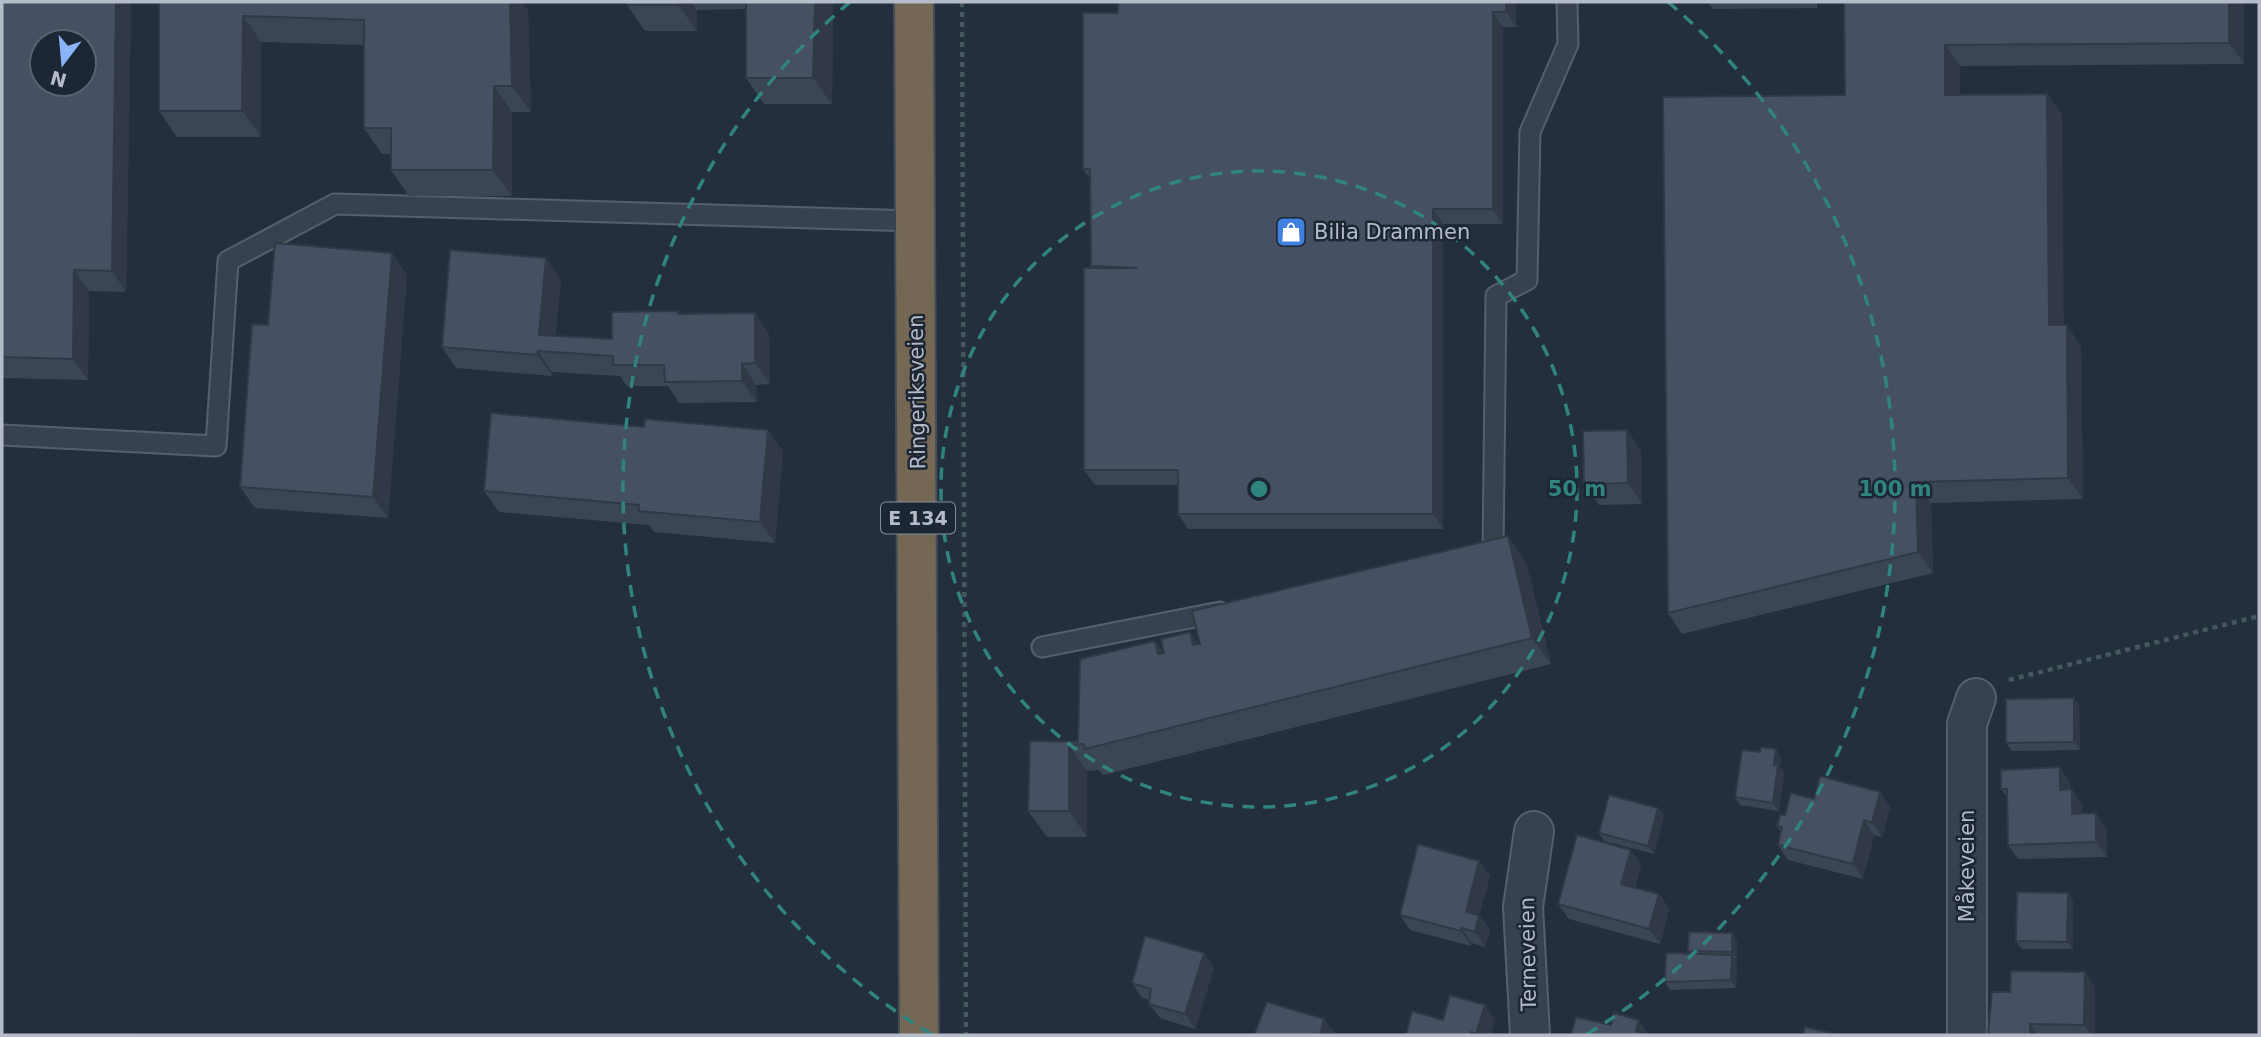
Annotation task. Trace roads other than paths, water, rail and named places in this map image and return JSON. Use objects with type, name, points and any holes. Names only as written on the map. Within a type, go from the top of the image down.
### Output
[{"type":"highway","name":"Ringeriksveien","points":[[914,2],[919,1035]]},
{"type":"street","name":"Måkeveien","points":[[1967,1035],[1967,724],[1976,698]]},
{"type":"street","name":"Terneveien","points":[[1530,1035],[1523,907],[1534,831]]},
{"type":"lane","points":[[1465,560],[1493,554],[1496,296],[1527,280],[1530,132],[1568,44],[1567,2]]},
{"type":"lane","points":[[2,435],[216,446],[228,261],[335,204],[915,220]]},
{"type":"lane","points":[[1042,647],[1234,609]]},
{"type":"place","name":"Bilia Drammen","points":[[1291,232]]}]
